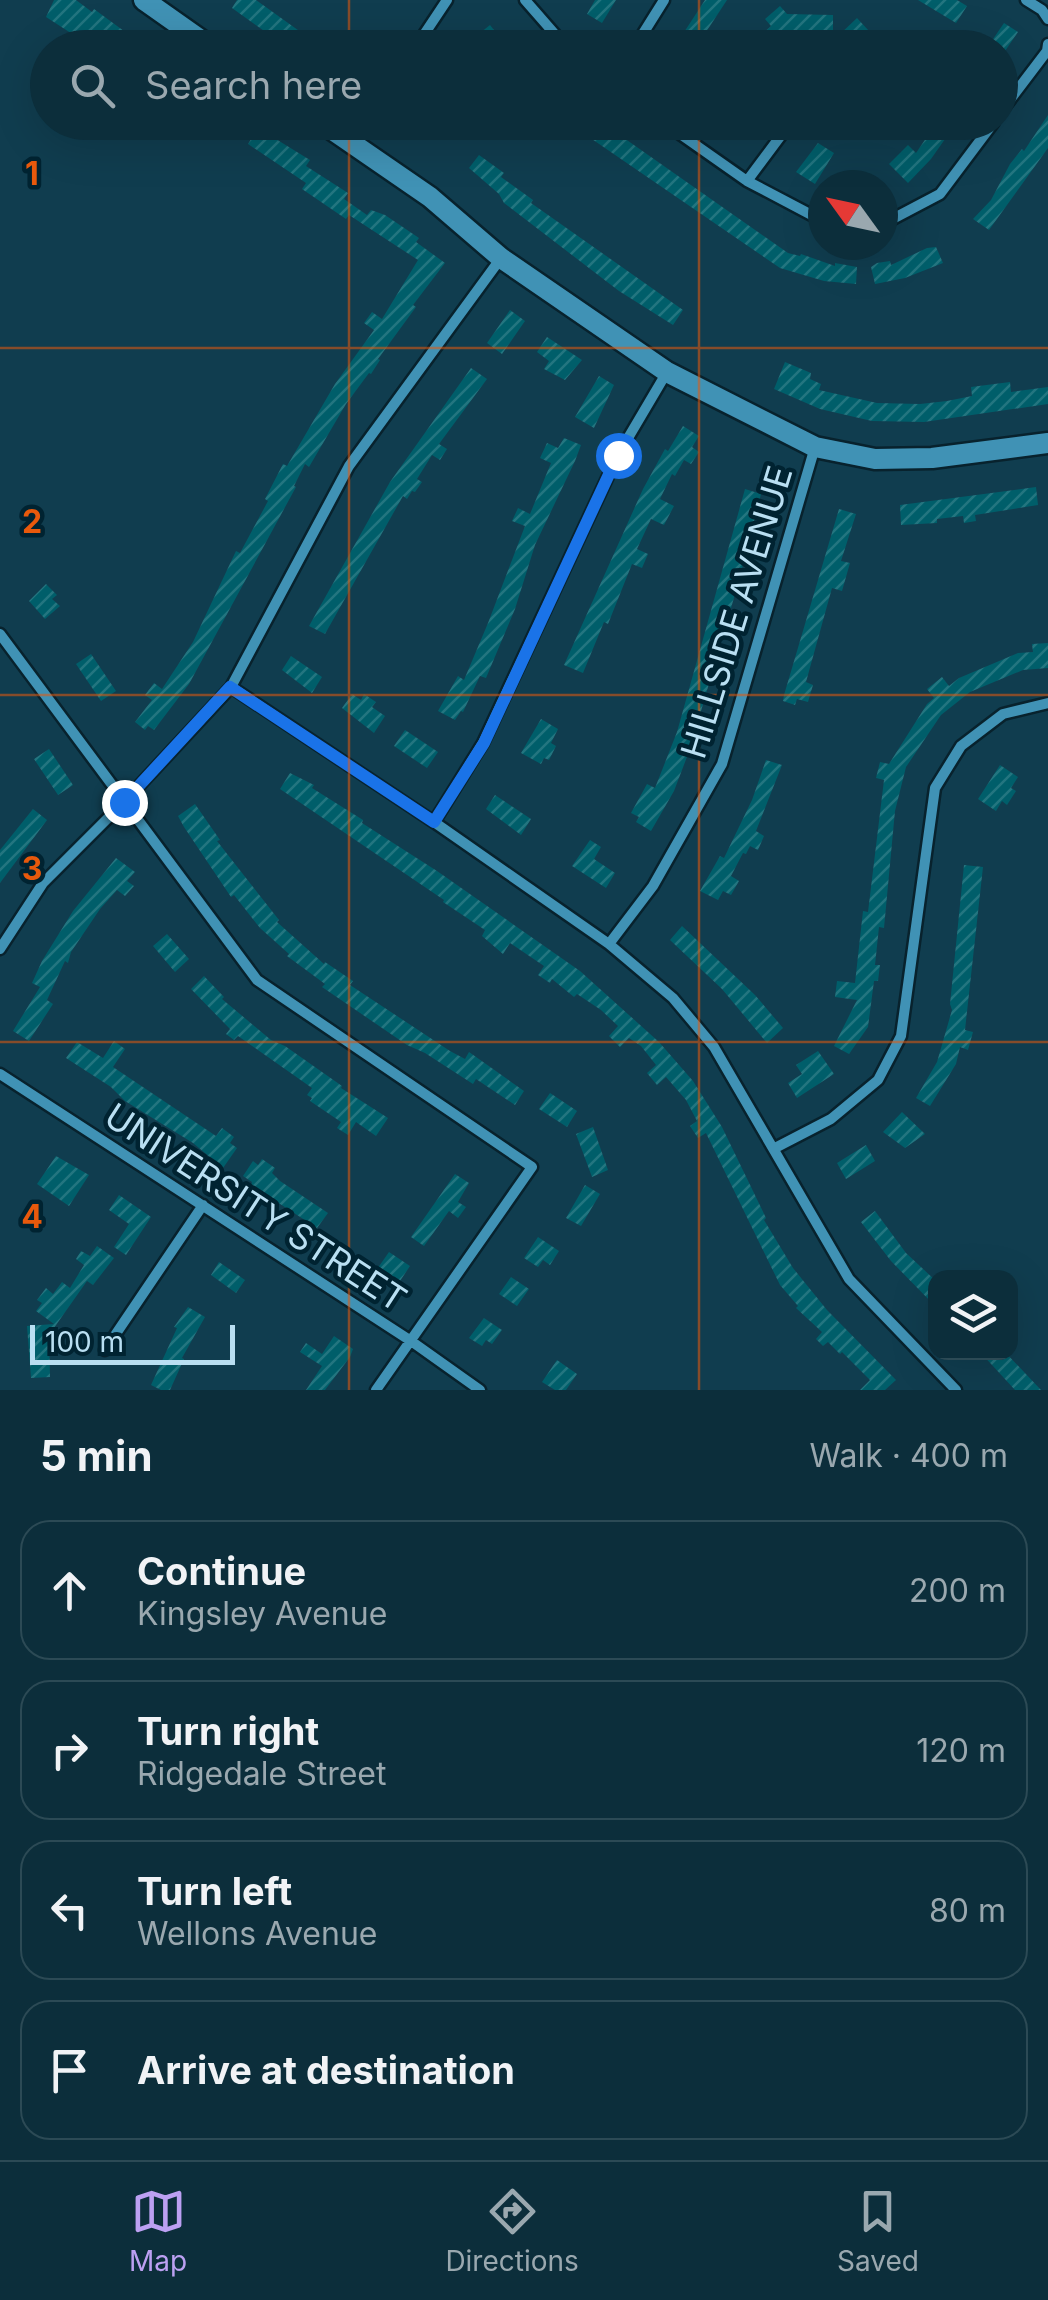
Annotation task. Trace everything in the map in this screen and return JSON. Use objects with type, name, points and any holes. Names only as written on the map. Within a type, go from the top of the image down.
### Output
[{"type":"street","points":[[144,0],[186,30]]},
{"type":"street","points":[[428,30],[447,0]]},
{"type":"street","points":[[525,0],[551,30]]},
{"type":"street","points":[[645,30],[664,0]]},
{"type":"street","points":[[1026,0],[1048,19]]},
{"type":"street","points":[[1018,89],[1048,44]]},
{"type":"street","points":[[347,140],[430,197],[502,258],[667,372],[815,447],[875,459],[932,458],[1048,442]]},
{"type":"street","points":[[689,140],[746,180],[808,213]]},
{"type":"street","points":[[746,180],[777,140]]},
{"type":"street","points":[[898,216],[940,194],[980,140]]},
{"type":"street","points":[[0,949],[43,883],[230,687],[349,466],[502,258]]},
{"type":"street","points":[[434,822],[484,743],[618,455],[667,372]]},
{"type":"street","name":"HILLSIDE AVENUE","points":[[609,944],[654,886],[722,764],[815,447]]},
{"type":"street","points":[[0,634],[257,980],[532,1167],[376,1390]]},
{"type":"street","points":[[230,687],[609,944],[673,998],[714,1047],[850,1279],[956,1390]]},
{"type":"street","points":[[775,1148],[832,1119],[878,1080],[901,1036],[936,788],[961,746],[1003,714],[1048,703]]},
{"type":"street","name":"UNIVERSITY STREET","points":[[0,1074],[203,1204],[480,1390]]},
{"type":"street","points":[[105,1350],[203,1204]]},
{"type":"building","points":[[54,0],[76,0],[123,30],[66,30],[46,17]]},
{"type":"building","points":[[237,0],[256,0],[298,30],[263,30],[232,8]]},
{"type":"building","points":[[595,0],[616,0],[602,23],[587,14]]},
{"type":"building","points":[[705,0],[727,0],[707,30],[685,30]]},
{"type":"building","points":[[918,0],[957,0],[967,6],[956,23]]},
{"type":"building","points":[[780,6],[787,14],[833,15],[833,30],[767,30],[771,26],[765,19]]},
{"type":"building","points":[[857,18],[868,30],[844,30]]},
{"type":"building","points":[[1048,115],[1048,148],[989,230],[973,219],[991,200],[1010,164],[1024,151]]},
{"type":"building","points":[[250,140],[278,140],[310,160],[306,166],[348,193],[344,199],[367,215],[371,210],[385,215],[419,238],[416,242],[445,263],[413,305],[416,307],[371,374],[346,404],[309,467],[305,464],[189,684],[154,730],[148,726],[145,730],[135,722],[152,700],[145,695],[154,683],[162,689],[193,642],[236,551],[240,553],[268,501],[265,499],[283,464],[287,466],[335,384],[374,330],[364,323],[372,312],[382,319],[418,260],[302,189],[306,183],[248,144]]},
{"type":"building","points":[[593,140],[627,140],[788,253],[835,266],[857,267],[856,284],[824,281],[780,268]]},
{"type":"building","points":[[925,140],[944,140],[908,183],[889,164],[908,145],[916,153]]},
{"type":"building","points":[[818,143],[834,153],[824,170],[808,170],[808,180],[796,172]]},
{"type":"building","points":[[479,155],[504,173],[501,177],[533,200],[531,203],[683,310],[673,325],[619,291],[504,203],[469,168]]},
{"type":"building","points":[[936,247],[943,263],[905,278],[875,284],[871,267],[877,263],[890,261],[891,265]]},
{"type":"building","points":[[510,310],[525,321],[502,354],[487,343]]},
{"type":"building","points":[[547,337],[582,360],[565,380],[544,369],[549,361],[537,352]]},
{"type":"building","points":[[785,362],[811,373],[810,379],[821,384],[819,390],[877,403],[947,401],[972,396],[971,387],[1010,382],[1011,392],[1048,387],[1048,404],[924,422],[872,421],[820,409],[774,389]]},
{"type":"building","points":[[471,368],[487,379],[439,444],[447,449],[440,460],[432,455],[417,479],[422,482],[415,492],[407,499],[403,496],[325,634],[309,626],[390,482]]},
{"type":"building","points":[[599,376],[614,385],[594,428],[575,417]]},
{"type":"building","points":[[683,426],[699,436],[692,447],[699,452],[691,464],[684,460],[675,476],[672,474],[660,499],[674,506],[664,525],[651,519],[637,549],[648,554],[642,568],[632,564],[583,673],[564,665],[643,489]]},
{"type":"building","points":[[564,438],[581,445],[575,461],[535,545],[515,609],[486,678],[480,676],[463,712],[455,720],[438,711],[458,676],[464,680],[488,623],[525,526],[512,521],[518,508],[530,514],[551,463],[540,458],[547,443],[558,448]]},
{"type":"building","points":[[1036,487],[1038,505],[975,515],[976,521],[964,523],[963,516],[937,519],[937,523],[901,525],[900,505]]},
{"type":"building","points":[[745,489],[761,494],[738,584],[690,749],[674,791],[651,831],[636,822],[639,817],[631,813],[647,784],[655,788],[677,732]]},
{"type":"building","points":[[839,509],[856,514],[841,561],[850,563],[842,591],[832,588],[806,682],[813,685],[808,702],[797,699],[795,705],[783,701],[784,695]]},
{"type":"building","points":[[46,584],[57,595],[52,599],[60,606],[45,619],[29,601]]},
{"type":"building","points":[[1048,643],[1048,668],[1023,670],[970,692],[941,715],[906,767],[895,811],[884,928],[879,927],[875,965],[880,965],[878,981],[874,981],[868,1027],[849,1054],[834,1046],[857,1000],[835,997],[837,981],[855,983],[884,780],[876,778],[880,762],[889,764],[934,698],[927,689],[942,677],[949,686],[1018,653],[1033,652],[1032,644]]},
{"type":"building","points":[[91,654],[116,691],[101,701],[76,664]]},
{"type":"building","points":[[291,656],[322,677],[312,693],[282,670]]},
{"type":"building","points":[[352,694],[361,700],[364,694],[376,702],[372,707],[385,716],[374,733],[342,708]]},
{"type":"building","points":[[541,719],[558,729],[551,743],[556,746],[549,760],[544,758],[541,764],[521,753]]},
{"type":"building","points":[[405,730],[438,752],[427,768],[394,746]]},
{"type":"building","points":[[49,749],[73,785],[58,795],[34,759]]},
{"type":"building","points":[[766,760],[782,765],[756,831],[764,836],[758,850],[750,846],[743,853],[731,876],[739,881],[731,895],[723,891],[718,900],[700,891],[720,856],[724,858]]},
{"type":"building","points":[[1000,765],[1018,777],[1011,788],[1016,791],[1007,805],[1002,801],[996,811],[978,799]]},
{"type":"building","points":[[290,773],[314,785],[312,788],[363,820],[362,823],[580,971],[659,1042],[693,1081],[722,1127],[764,1220],[793,1268],[827,1310],[896,1380],[885,1390],[860,1390],[870,1380],[842,1352],[828,1342],[823,1346],[816,1339],[822,1332],[796,1308],[780,1285],[706,1133],[698,1138],[690,1126],[697,1121],[686,1100],[666,1077],[657,1085],[647,1073],[656,1065],[641,1046],[629,1038],[620,1047],[609,1036],[618,1026],[577,994],[574,997],[552,979],[550,983],[538,975],[544,966],[510,943],[503,954],[482,936],[485,930],[280,789]]},
{"type":"building","points":[[495,795],[531,819],[521,835],[486,809]]},
{"type":"building","points":[[195,804],[220,840],[217,841],[277,922],[324,964],[353,981],[350,985],[450,1051],[465,1059],[469,1052],[524,1091],[515,1105],[476,1079],[473,1084],[407,1045],[322,987],[325,984],[287,956],[234,895],[231,897],[184,827],[178,816]]},
{"type":"building","points":[[33,809],[47,820],[0,883],[0,850]]},
{"type":"building","points":[[590,840],[601,847],[594,859],[615,873],[606,888],[572,866]]},
{"type":"building","points":[[116,858],[135,872],[127,881],[134,886],[125,896],[117,890],[100,909],[71,952],[68,963],[65,961],[47,1000],[53,1004],[29,1041],[13,1031],[40,987],[32,983],[42,961],[73,911]]},
{"type":"building","points":[[964,865],[983,867],[965,1030],[973,1032],[968,1050],[960,1047],[956,1064],[930,1106],[916,1098],[937,1062],[952,1010]]},
{"type":"building","points":[[682,926],[755,995],[783,1028],[767,1043],[722,989],[670,940]]},
{"type":"building","points":[[167,934],[189,959],[175,972],[153,946]]},
{"type":"building","points":[[204,976],[222,999],[271,1040],[388,1118],[376,1136],[356,1122],[348,1135],[337,1128],[341,1122],[310,1101],[312,1098],[307,1095],[312,1088],[238,1036],[234,1040],[226,1034],[230,1029],[191,989]]},
{"type":"building","points":[[114,1041],[125,1049],[113,1067],[216,1136],[222,1128],[234,1137],[230,1143],[237,1148],[223,1168],[193,1143],[66,1058],[77,1042],[103,1058]]},
{"type":"building","points":[[818,1051],[834,1074],[797,1098],[788,1083],[802,1074],[796,1065]]},
{"type":"building","points":[[550,1093],[577,1111],[567,1127],[539,1109]]},
{"type":"building","points":[[902,1112],[925,1134],[905,1148],[883,1132]]},
{"type":"building","points":[[593,1127],[608,1170],[592,1177],[576,1134]]},
{"type":"building","points":[[866,1145],[875,1161],[846,1179],[837,1163]]},
{"type":"building","points":[[56,1156],[89,1175],[69,1206],[37,1184]]},
{"type":"building","points":[[262,1159],[275,1168],[272,1173],[280,1181],[328,1213],[317,1228],[243,1176],[253,1161],[258,1165]]},
{"type":"building","points":[[455,1174],[469,1183],[458,1202],[466,1207],[458,1218],[449,1211],[424,1246],[411,1237]]},
{"type":"building","points":[[585,1185],[600,1194],[581,1226],[566,1218]]},
{"type":"building","points":[[119,1195],[151,1217],[126,1255],[114,1247],[129,1224],[109,1210]]},
{"type":"building","points":[[875,1211],[906,1253],[928,1274],[928,1299],[891,1261],[861,1222]]},
{"type":"building","points":[[538,1237],[559,1251],[550,1265],[543,1260],[538,1267],[524,1258]]},
{"type":"building","points":[[97,1246],[114,1258],[93,1285],[87,1281],[49,1335],[50,1377],[31,1378],[27,1326],[54,1324],[36,1311],[42,1303],[37,1300],[46,1288],[53,1294],[62,1282],[70,1288],[84,1265],[76,1259],[81,1251],[90,1256]]},
{"type":"building","points":[[389,1252],[410,1266],[396,1287],[375,1272]]},
{"type":"building","points":[[219,1262],[245,1280],[236,1293],[211,1275]]},
{"type":"building","points":[[511,1277],[529,1289],[517,1306],[499,1294]]},
{"type":"building","points":[[188,1307],[205,1317],[182,1358],[170,1390],[161,1390],[151,1385],[177,1328],[174,1327]]},
{"type":"building","points":[[484,1318],[502,1330],[492,1344],[486,1340],[482,1346],[469,1338]]},
{"type":"building","points":[[334,1336],[353,1349],[350,1357],[325,1390],[306,1390],[322,1366],[300,1352],[306,1343],[322,1354]]},
{"type":"building","points":[[557,1360],[577,1374],[566,1390],[555,1390],[542,1382]]},
{"type":"building","points":[[987,1360],[1013,1360],[1041,1390],[1015,1390]]},
{"type":"route","points":[[124,802],[230,687],[434,822],[484,743],[618,455]]}]
